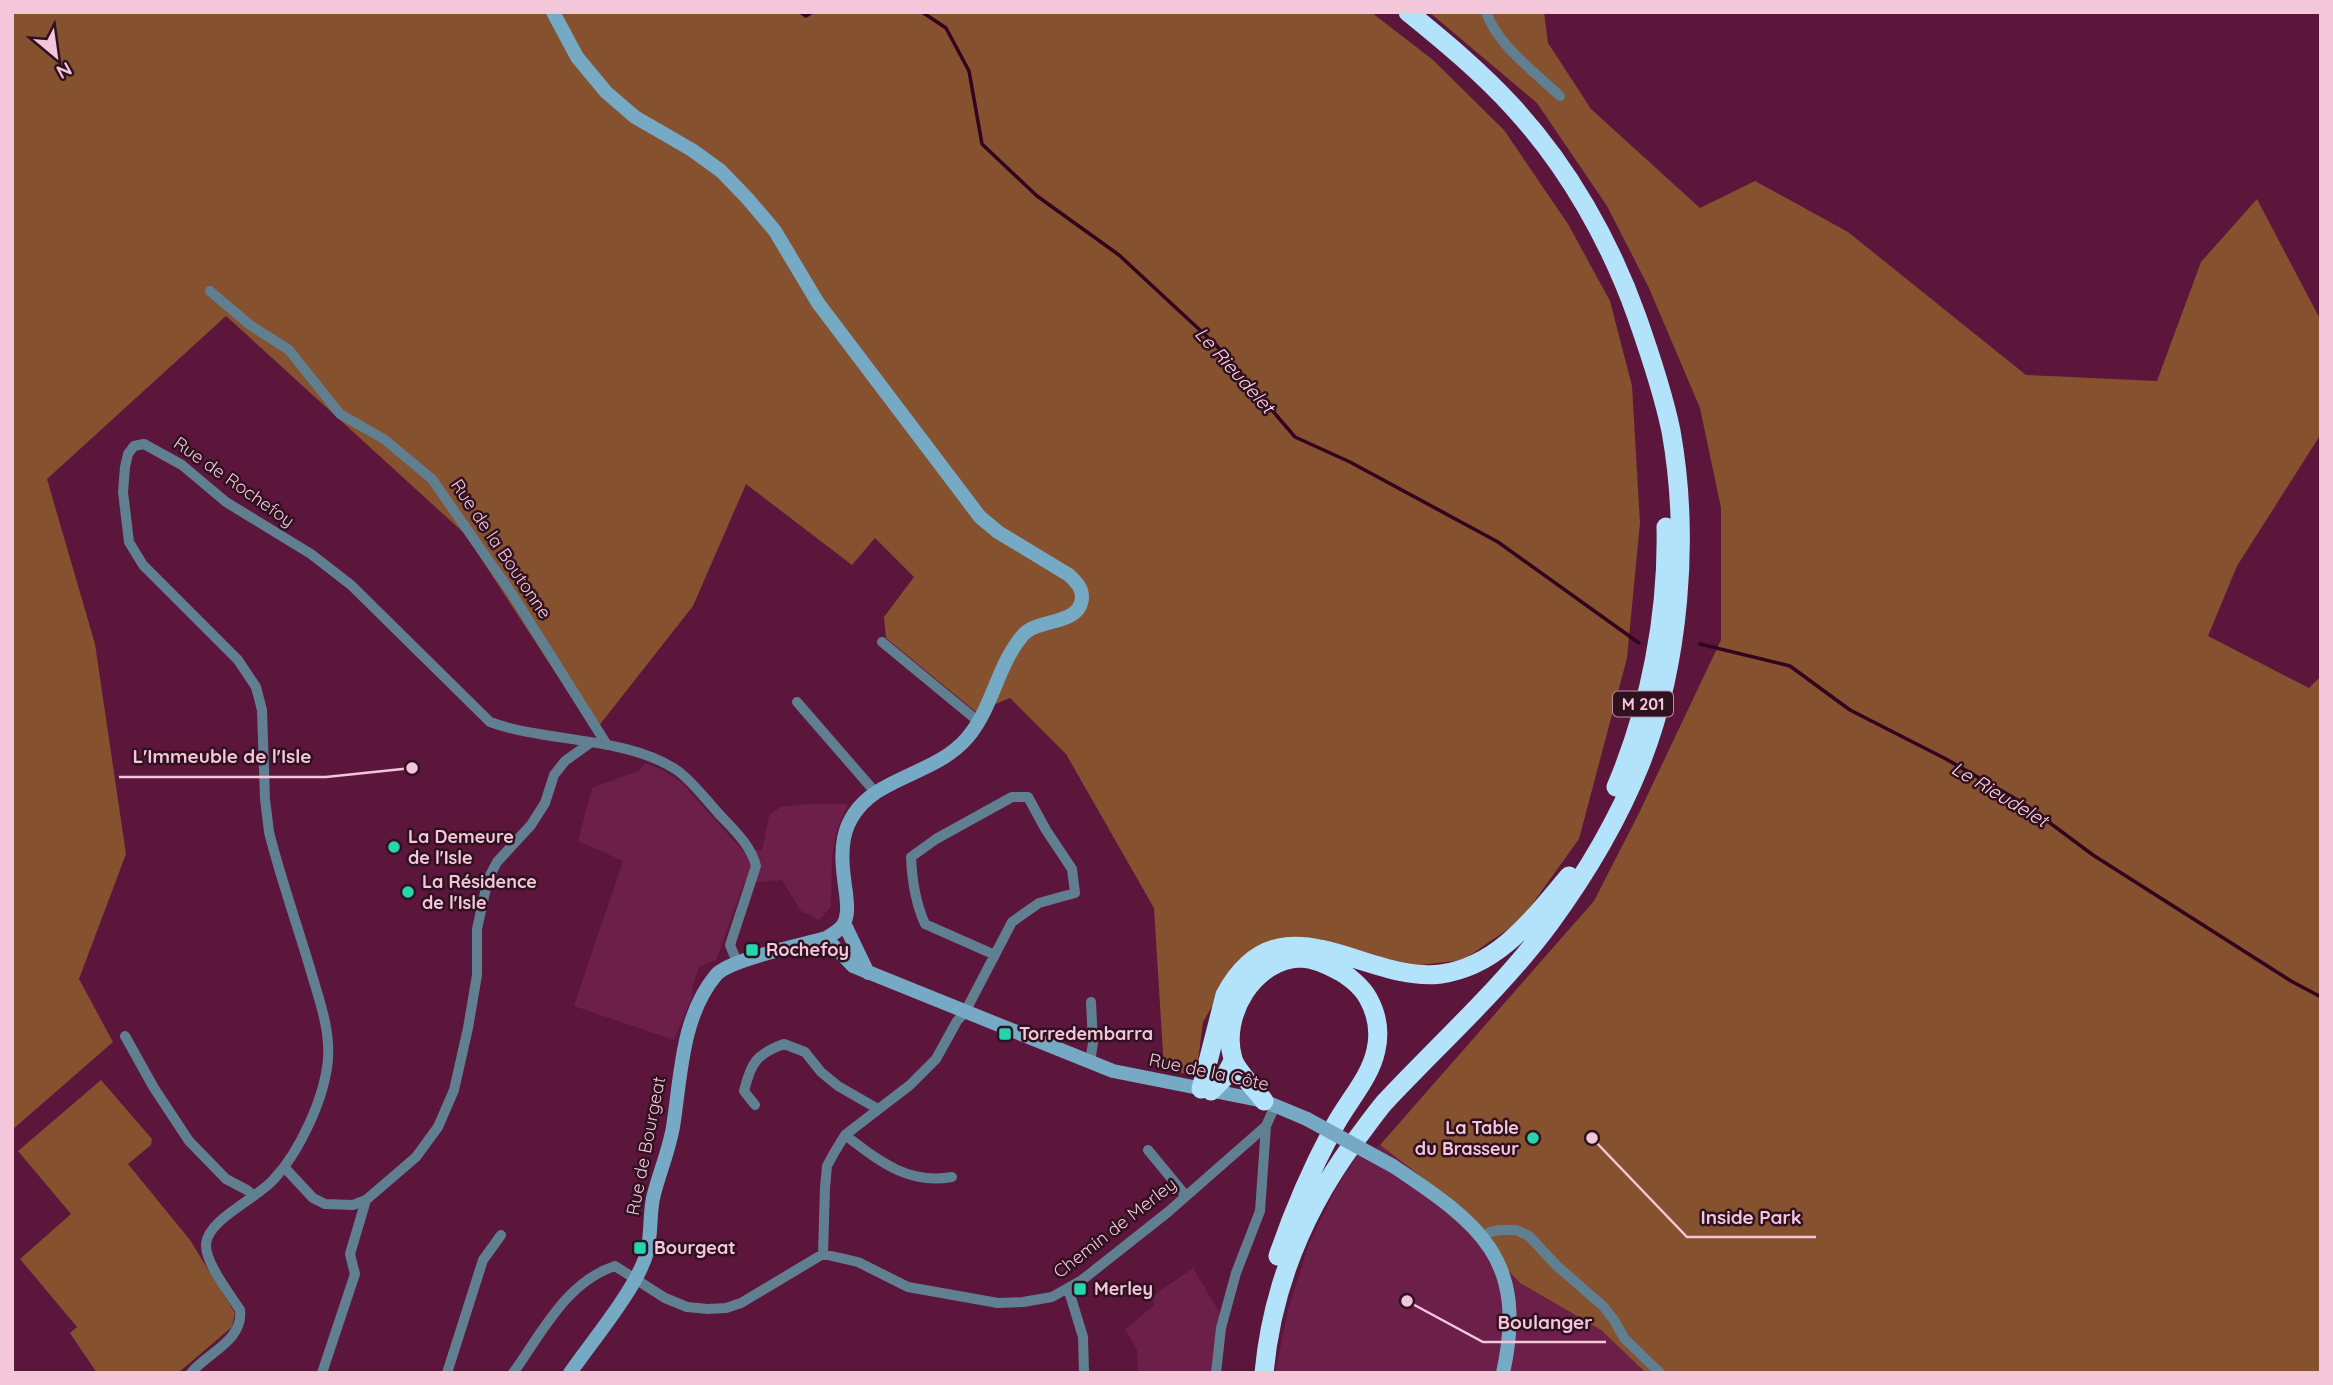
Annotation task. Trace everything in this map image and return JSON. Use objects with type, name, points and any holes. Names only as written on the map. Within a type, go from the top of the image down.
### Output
[{"type":"highway","name":"M 201","points":[[1254,1373],[1270,1297],[1289,1243],[1328,1168],[1377,1100],[1515,953],[1574,870],[1623,771],[1639,723],[1660,627],[1666,539],[1665,494],[1654,413],[1628,316],[1610,272],[1590,233],[1547,166],[1513,123],[1479,86],[1445,55],[1390,12]]},
{"type":"highway","name":"M 201","points":[[1264,1373],[1275,1307],[1289,1258],[1328,1177],[1381,1106],[1523,958],[1578,883],[1620,810],[1641,763],[1661,695],[1674,636],[1679,515],[1672,440],[1656,373],[1630,298],[1594,220],[1539,138],[1514,108],[1457,51],[1408,12]]},
{"type":"highway","points":[[1206,1090],[1226,995],[1245,967],[1258,958],[1276,949],[1304,945],[1386,968],[1419,974],[1442,974],[1488,957],[1508,944],[1528,925],[1574,870]]},
{"type":"highway","points":[[1254,1373],[1254,1351],[1269,1281],[1288,1226],[1334,1126],[1370,1068],[1376,1052],[1377,1021],[1368,997],[1346,974],[1320,961],[1301,958],[1279,963],[1262,973],[1240,997],[1230,1039],[1233,1061],[1270,1104]]},
{"type":"highway","points":[[1206,1090],[1224,1078],[1233,1061]]},
{"type":"street","points":[[552,12],[577,57],[606,92],[635,117],[692,150],[721,171],[754,206],[775,231],[818,303],[980,517],[998,532],[1079,584],[1081,606],[1064,619],[1038,625],[1025,632],[1012,649],[979,722],[966,739],[953,751],[876,793],[859,807],[845,830],[841,851],[847,908],[844,923],[868,973]]},
{"type":"street","points":[[1486,12],[1512,51],[1560,96]]},
{"type":"street","name":"Rue de la Boutonne","points":[[210,291],[250,325],[289,350],[340,414],[384,439],[432,479],[512,594],[607,745]]},
{"type":"street","name":"Rue de Rochefoy","points":[[284,1167],[308,1127],[328,1059],[326,1023],[268,832],[262,710],[256,687],[238,660],[144,565],[130,542],[123,492],[128,454],[134,446],[144,444],[182,465],[226,502],[311,554],[351,584],[491,722],[512,730],[607,745],[650,757],[678,771],[735,831],[753,855],[756,866],[730,945],[737,962]]},
{"type":"street","points":[[882,642],[979,722]]},
{"type":"street","points":[[797,702],[876,793]]},
{"type":"street","points":[[191,1373],[237,1330],[241,1318],[240,1310],[207,1251],[207,1238],[215,1226],[272,1182],[284,1167],[313,1198],[325,1203],[353,1205],[366,1200],[416,1157],[438,1127],[454,1090],[468,1028],[477,975],[477,929],[488,879],[497,862],[531,825],[545,803],[554,775],[565,761],[590,743]]},
{"type":"street","points":[[513,1373],[573,1290],[584,1280],[615,1266],[664,1298],[687,1307],[726,1308],[741,1303],[823,1254],[827,1166],[845,1135],[910,1085],[936,1059],[965,1012],[995,955],[1012,922],[1039,902],[1075,893],[1072,869],[1028,797],[1012,797],[936,839],[911,857],[912,881],[925,924],[995,955]]},
{"type":"street","name":"Rue de Bourgeat","points":[[570,1373],[635,1279],[647,1253],[653,1196],[667,1153],[683,1050],[703,997],[718,973],[737,962],[827,938],[844,923]]},
{"type":"street","name":"Rue de la Côte","points":[[827,938],[853,966],[868,973],[1113,1071],[1270,1104],[1307,1119],[1393,1166],[1434,1193],[1484,1237]]},
{"type":"street","points":[[1090,1062],[1093,1043],[1091,1002]]},
{"type":"street","points":[[125,1036],[188,1141],[226,1180],[254,1196]]},
{"type":"street","points":[[755,1105],[744,1091],[749,1069],[764,1051],[784,1044],[805,1052],[821,1072],[838,1086],[878,1109]]},
{"type":"street","name":"Chemin de Merley","points":[[823,1254],[858,1262],[908,1287],[998,1303],[1023,1303],[1052,1297],[1082,1280],[1186,1196],[1266,1126],[1270,1104]]},
{"type":"street","points":[[1216,1373],[1221,1328],[1236,1273],[1260,1211],[1266,1126]]},
{"type":"street","points":[[845,1135],[880,1162],[917,1178],[934,1181],[952,1177]]},
{"type":"street","points":[[1148,1150],[1186,1196]]},
{"type":"street","points":[[322,1373],[355,1274],[350,1254],[366,1200]]},
{"type":"street","points":[[1503,1373],[1510,1331],[1508,1292],[1499,1265],[1484,1237],[1490,1232],[1500,1230],[1516,1230],[1529,1236],[1557,1266],[1603,1306],[1624,1338],[1660,1373]]},
{"type":"street","points":[[447,1373],[483,1260],[501,1235]]},
{"type":"street","points":[[1068,1289],[1083,1336],[1084,1373]]},
{"type":"shaded area","points":[[12,12],[1371,12],[1433,60],[1504,130],[1568,224],[1610,301],[1632,386],[1640,523],[1627,658],[1579,839],[1520,921],[1463,960],[1412,966],[1321,939],[1271,943],[1234,969],[1203,1022],[1196,1076],[1164,1069],[1154,908],[1066,754],[1010,698],[976,712],[886,638],[884,617],[914,577],[875,538],[852,565],[746,484],[693,606],[594,732],[465,534],[226,316],[47,479],[95,644],[126,854],[79,979],[113,1042],[12,1130]]},
{"type":"shaded area","points":[[1429,12],[1544,12],[1548,43],[1591,109],[1700,208],[1755,181],[1848,232],[2026,375],[2157,381],[2201,262],[2257,199],[2321,321],[2321,434],[2237,566],[2208,636],[2309,688],[2321,676],[2321,1373],[1646,1373],[1601,1330],[1520,1283],[1423,1178],[1380,1145],[1594,901],[1721,640],[1721,508],[1700,408],[1649,288],[1607,206],[1537,103]]},
{"type":"shaded area","points":[[645,763],[663,770],[682,783],[744,852],[762,850],[769,816],[780,807],[848,804],[836,833],[832,857],[831,907],[819,920],[801,911],[782,880],[744,883],[716,960],[699,967],[692,987],[693,995],[674,1040],[574,1006],[623,861],[578,841],[592,788],[638,771]]},
{"type":"shaded area","points":[[101,1080],[152,1139],[151,1145],[128,1164],[190,1240],[235,1313],[232,1327],[178,1373],[97,1373],[70,1333],[77,1327],[20,1259],[71,1214],[18,1151]]},
{"type":"shaded area","points":[[1380,1145],[1423,1178],[1520,1283],[1601,1330],[1646,1373],[1275,1373],[1288,1310],[1309,1244],[1335,1190],[1356,1157]]},
{"type":"shaded area","points":[[1193,1268],[1221,1315],[1216,1373],[1138,1373],[1137,1349],[1125,1330],[1154,1305],[1151,1297]]},
{"type":"waterway","name":"Le Rieudelet","points":[[800,12],[806,16],[812,12]]},
{"type":"waterway","name":"Le Rieudelet","points":[[922,12],[946,28],[969,71],[982,144],[1037,196],[1119,255],[1216,345],[1295,437],[1350,462],[1498,542],[1639,643]]},
{"type":"waterway","name":"Le Rieudelet","points":[[1700,644],[1790,666],[1850,710],[1946,759],[2023,803],[2093,855],[2291,981],[2321,997]]},
{"type":"place","name":"L'Immeuble de l'Isle","points":[[412,768]]},
{"type":"place","name":"La Demeure de l'Isle","points":[[394,847]]},
{"type":"place","name":"La Résidence de l'Isle","points":[[408,892]]},
{"type":"place","name":"Rochefoy","points":[[752,950]]},
{"type":"place","name":"Torredembarra","points":[[1005,1034]]},
{"type":"place","name":"La Table du Brasseur","points":[[1533,1138]]},
{"type":"place","name":"Inside Park","points":[[1592,1138]]},
{"type":"place","name":"Bourgeat","points":[[640,1248]]},
{"type":"place","name":"Merley","points":[[1080,1289]]},
{"type":"place","name":"Boulanger","points":[[1407,1301]]}]
